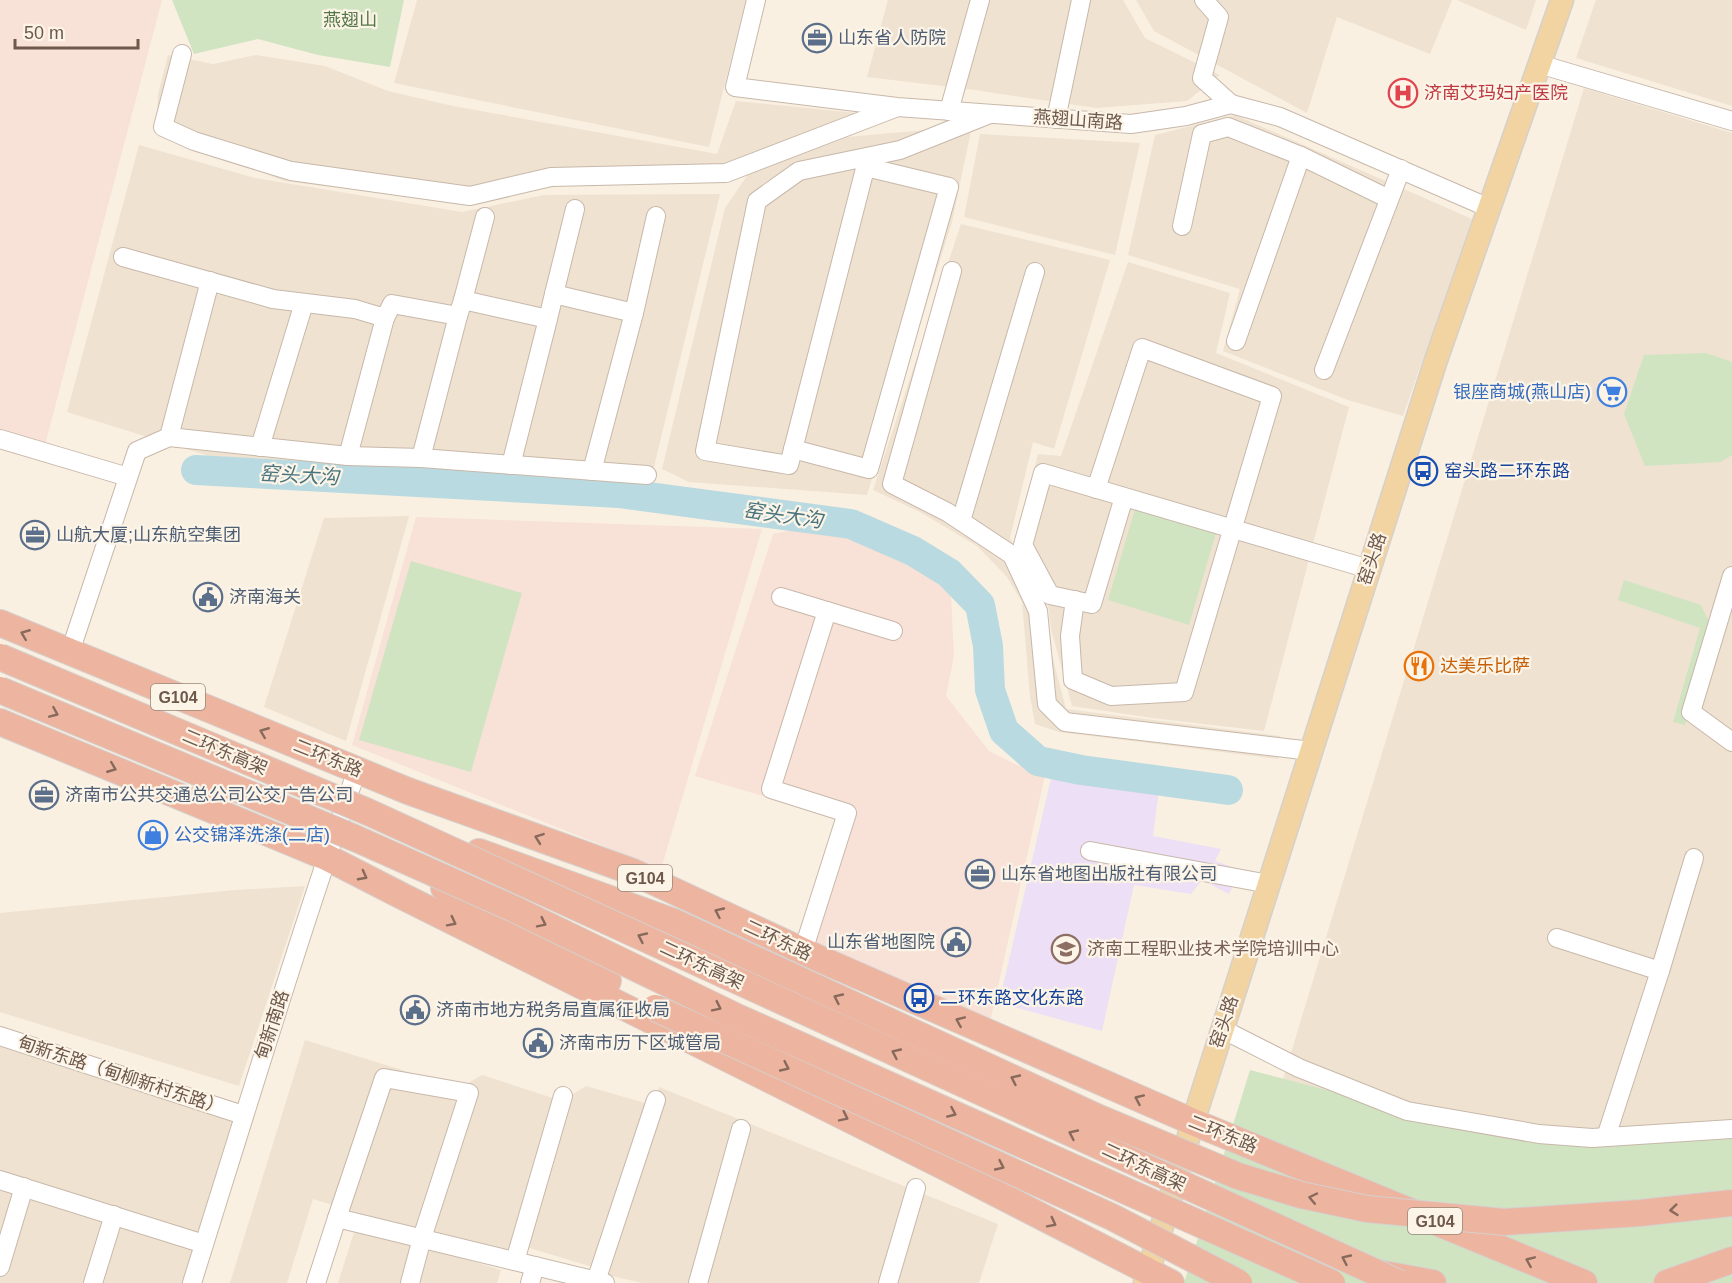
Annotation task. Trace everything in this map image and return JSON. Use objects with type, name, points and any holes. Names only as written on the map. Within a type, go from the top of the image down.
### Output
[{"type":"highway","name":"二环东路","points":[[0,623],[419,795],[633,873],[803,951],[1192,1122],[1584,1283]]},
{"type":"highway","name":"二环东高架","points":[[0,657],[368,812],[1399,1283]]},
{"type":"highway","name":"二环东高架","points":[[0,690],[357,839],[514,909],[737,1017],[1332,1283]]},
{"type":"highway","points":[[0,722],[327,856],[411,901],[945,1167],[1155,1279]]},
{"type":"highway","points":[[368,812],[674,922],[1098,1118],[1238,1176],[1301,1195],[1367,1209],[1504,1222],[1640,1213],[1732,1203]]},
{"type":"highway","points":[[357,839],[655,1008],[1112,1217],[1239,1283]]},
{"type":"highway","points":[[1112,1217],[1203,1283]]},
{"type":"highway","points":[[1667,1283],[1732,1260]]},
{"type":"highway","points":[[1376,1273],[1433,1283]]},
{"type":"main road","name":"窑头路","points":[[1155,1279],[1192,1122],[1436,360],[1562,0]]},
{"type":"street","name":"燕翅山南路","points":[[756,0],[735,87],[897,107],[1131,124],[1186,116],[1231,104],[1280,117],[1489,208]]},
{"type":"street","points":[[949,111],[980,0]]},
{"type":"street","points":[[1056,119],[1081,0]]},
{"type":"street","points":[[1203,0],[1219,17],[1202,78],[1231,104]]},
{"type":"street","points":[[182,54],[163,127],[194,141],[291,171],[470,196],[550,177],[726,173],[897,107]]},
{"type":"street","points":[[1539,64],[1732,122]]},
{"type":"street","points":[[867,162],[789,465],[705,451],[757,201],[799,171],[867,162],[990,114]]},
{"type":"street","points":[[1182,226],[1202,134],[1228,127],[1301,156],[1389,199]]},
{"type":"street","points":[[1236,341],[1301,156]]},
{"type":"street","points":[[793,449],[869,469],[949,187],[867,162]]},
{"type":"street","points":[[1324,370],[1401,169]]},
{"type":"street","points":[[511,465],[575,209]]},
{"type":"street","points":[[592,471],[634,313],[656,216]]},
{"type":"street","points":[[421,458],[485,217]]},
{"type":"street","points":[[123,257],[273,299],[355,309],[385,318]]},
{"type":"street","points":[[952,271],[891,484],[946,512],[1012,555],[1038,611],[1047,704],[1065,722],[1311,752]]},
{"type":"street","points":[[961,521],[1035,272]]},
{"type":"street","points":[[168,437],[210,281]]},
{"type":"street","points":[[554,294],[634,313]]},
{"type":"street","points":[[260,447],[304,303]]},
{"type":"street","points":[[348,456],[385,318],[392,304],[461,308],[548,319]]},
{"type":"street","points":[[1074,600],[1070,636],[1073,680],[1111,696],[1184,692],[1272,396],[1142,348],[1096,489]]},
{"type":"street","points":[[70,652],[137,451],[168,437],[348,456],[421,458],[647,475]]},
{"type":"street","points":[[0,440],[128,477]]},
{"type":"street","points":[[1124,497],[1092,604],[1050,595],[1023,545],[1043,473],[1369,568]]},
{"type":"street","points":[[1732,576],[1691,712],[1732,742]]},
{"type":"street","points":[[781,597],[893,631]]},
{"type":"street","points":[[803,951],[847,813],[771,789],[827,611]]},
{"type":"street","name":"甸新南路","points":[[192,1283],[243,1115],[357,770]]},
{"type":"street","points":[[1090,851],[1269,884]]},
{"type":"street","points":[[1606,1137],[1694,858]]},
{"type":"street","points":[[1557,938],[1660,971]]},
{"type":"street","points":[[1222,1029],[1299,1068],[1407,1111],[1539,1134],[1592,1138],[1732,1130]]},
{"type":"street","name":"甸新东路（甸柳新村东路）","points":[[0,1036],[243,1115]]},
{"type":"street","points":[[316,1283],[384,1077],[469,1093],[422,1238],[410,1283]]},
{"type":"street","points":[[515,1261],[563,1096]]},
{"type":"street","points":[[337,1218],[515,1261],[532,1274],[601,1282],[656,1100]]},
{"type":"street","points":[[698,1283],[741,1129]]},
{"type":"street","points":[[0,1180],[204,1244]]},
{"type":"street","points":[[0,1267],[24,1187]]},
{"type":"street","points":[[888,1283],[916,1188]]},
{"type":"street","points":[[93,1283],[114,1215]]},
{"type":"shaded area","points":[[0,0],[162,0],[41,460],[0,449]]},
{"type":"shaded area","points":[[417,0],[746,0],[709,147],[394,83]]},
{"type":"shaded area","points":[[888,0],[1123,0],[1145,38],[1220,75],[1187,101],[1096,108],[867,77]]},
{"type":"shaded area","points":[[1136,0],[1452,0],[1430,54],[1337,17],[1307,113],[1154,31]]},
{"type":"shaded area","points":[[1457,0],[1536,0],[1526,30]]},
{"type":"shaded area","points":[[1596,0],[1732,0],[1732,106],[1576,58]]},
{"type":"shaded area","points":[[168,55],[213,64],[256,55],[325,66],[388,91],[453,106],[717,154],[736,101],[896,117],[779,163],[847,137],[972,126],[952,222],[867,495],[689,482],[662,469],[725,208],[749,173],[555,186],[471,204],[284,181],[156,132],[158,94]]},
{"type":"shaded area","points":[[1584,88],[1732,133],[1732,1123],[1571,1146],[1451,1122],[1283,1079]]},
{"type":"shaded area","points":[[1235,115],[1472,219],[1403,416],[1348,400],[1223,351],[1240,289],[1128,255],[1155,135]]},
{"type":"shaded area","points":[[980,134],[1140,143],[1115,255],[964,217]]},
{"type":"shaded area","points":[[139,145],[255,178],[462,212],[544,195],[720,194],[651,479],[209,456],[67,412]]},
{"type":"shaded area","points":[[961,224],[1110,260],[1054,449],[1033,442],[1010,538],[1041,599],[1046,633],[1066,709],[1280,736],[1278,759],[1059,732],[1035,724],[1030,696],[1022,602],[1007,577],[977,546],[920,512],[873,490]]},
{"type":"shaded area","points":[[1128,262],[1230,293],[1216,353],[1349,407],[1264,731],[1072,706],[1051,629],[1047,596],[1018,535],[1038,454],[1061,456]]},
{"type":"shaded area","points":[[409,516],[346,741],[264,707],[324,518]]},
{"type":"shaded area","points":[[416,517],[762,529],[661,869],[352,745]]},
{"type":"shaded area","points":[[851,524],[908,545],[951,595],[954,656],[946,696],[989,751],[1017,765],[1046,771],[990,1022],[812,947],[851,822],[695,776],[773,534],[803,528]]},
{"type":"shaded area","name":"济南工程职业技术学院培训中心","points":[[1052,774],[1159,789],[1153,836],[1221,849],[1215,861],[1241,870],[1229,894],[1202,880],[1191,894],[1134,885],[1102,1031],[999,1003]]},
{"type":"shaded area","points":[[305,886],[239,1086],[0,1012],[0,913],[236,890]]},
{"type":"shaded area","points":[[0,1038],[246,1113],[192,1283],[0,1283]]},
{"type":"shaded area","points":[[305,1040],[460,1088],[482,1075],[562,1101],[586,1086],[645,1103],[596,1268],[526,1247],[489,1253],[313,1199],[287,1283],[230,1283]]},
{"type":"shaded area","points":[[659,1087],[998,1224],[979,1283],[642,1283],[603,1274]]},
{"type":"shaded area","points":[[356,1226],[501,1270],[497,1283],[338,1283]]},
{"type":"green space","name":"燕翅山","points":[[172,0],[404,0],[390,67],[318,55],[258,39],[194,54]]},
{"type":"green space","points":[[1706,353],[1732,362],[1732,455],[1720,462],[1645,466],[1624,414],[1644,355]]},
{"type":"green space","points":[[1135,509],[1216,533],[1189,625],[1108,600]]},
{"type":"green space","points":[[411,561],[522,593],[471,772],[359,740]]},
{"type":"green space","points":[[1624,580],[1701,605],[1710,624],[1685,725],[1673,722],[1700,628],[1618,600]]},
{"type":"green space","points":[[1250,1070],[1451,1122],[1571,1146],[1658,1138],[1732,1126],[1732,1283],[1184,1283]]},
{"type":"waterway","name":"窑头大沟","points":[[196,470],[619,493],[851,524],[913,551],[949,573],[980,605],[988,646],[990,690],[1004,731],[1038,761],[1081,770],[1228,790]]},
{"type":"place","name":"山东省人防院","points":[[817,38]]},
{"type":"place","name":"济南艾玛妇产医院","points":[[1403,93]]},
{"type":"place","name":"银座商城(燕山店)","points":[[1612,392]]},
{"type":"place","name":"窑头路二环东路","points":[[1423,471]]},
{"type":"place","name":"山航大厦;山东航空集团","points":[[35,535]]},
{"type":"place","name":"济南海关","points":[[208,597]]},
{"type":"place","name":"达美乐比萨","points":[[1419,666]]},
{"type":"place","name":"济南市公共交通总公司公交广告公司","points":[[44,795]]},
{"type":"place","name":"公交锦泽洗涤(二店)","points":[[153,835]]},
{"type":"place","name":"山东省地图出版社有限公司","points":[[980,874]]},
{"type":"place","name":"山东省地图院","points":[[956,942]]},
{"type":"place","name":"济南工程职业技术学院培训中心","points":[[1066,949]]},
{"type":"place","name":"二环东路文化东路","points":[[919,998]]},
{"type":"place","name":"济南市地方税务局直属征收局","points":[[415,1010]]},
{"type":"place","name":"济南市历下区城管局","points":[[538,1043]]}]
